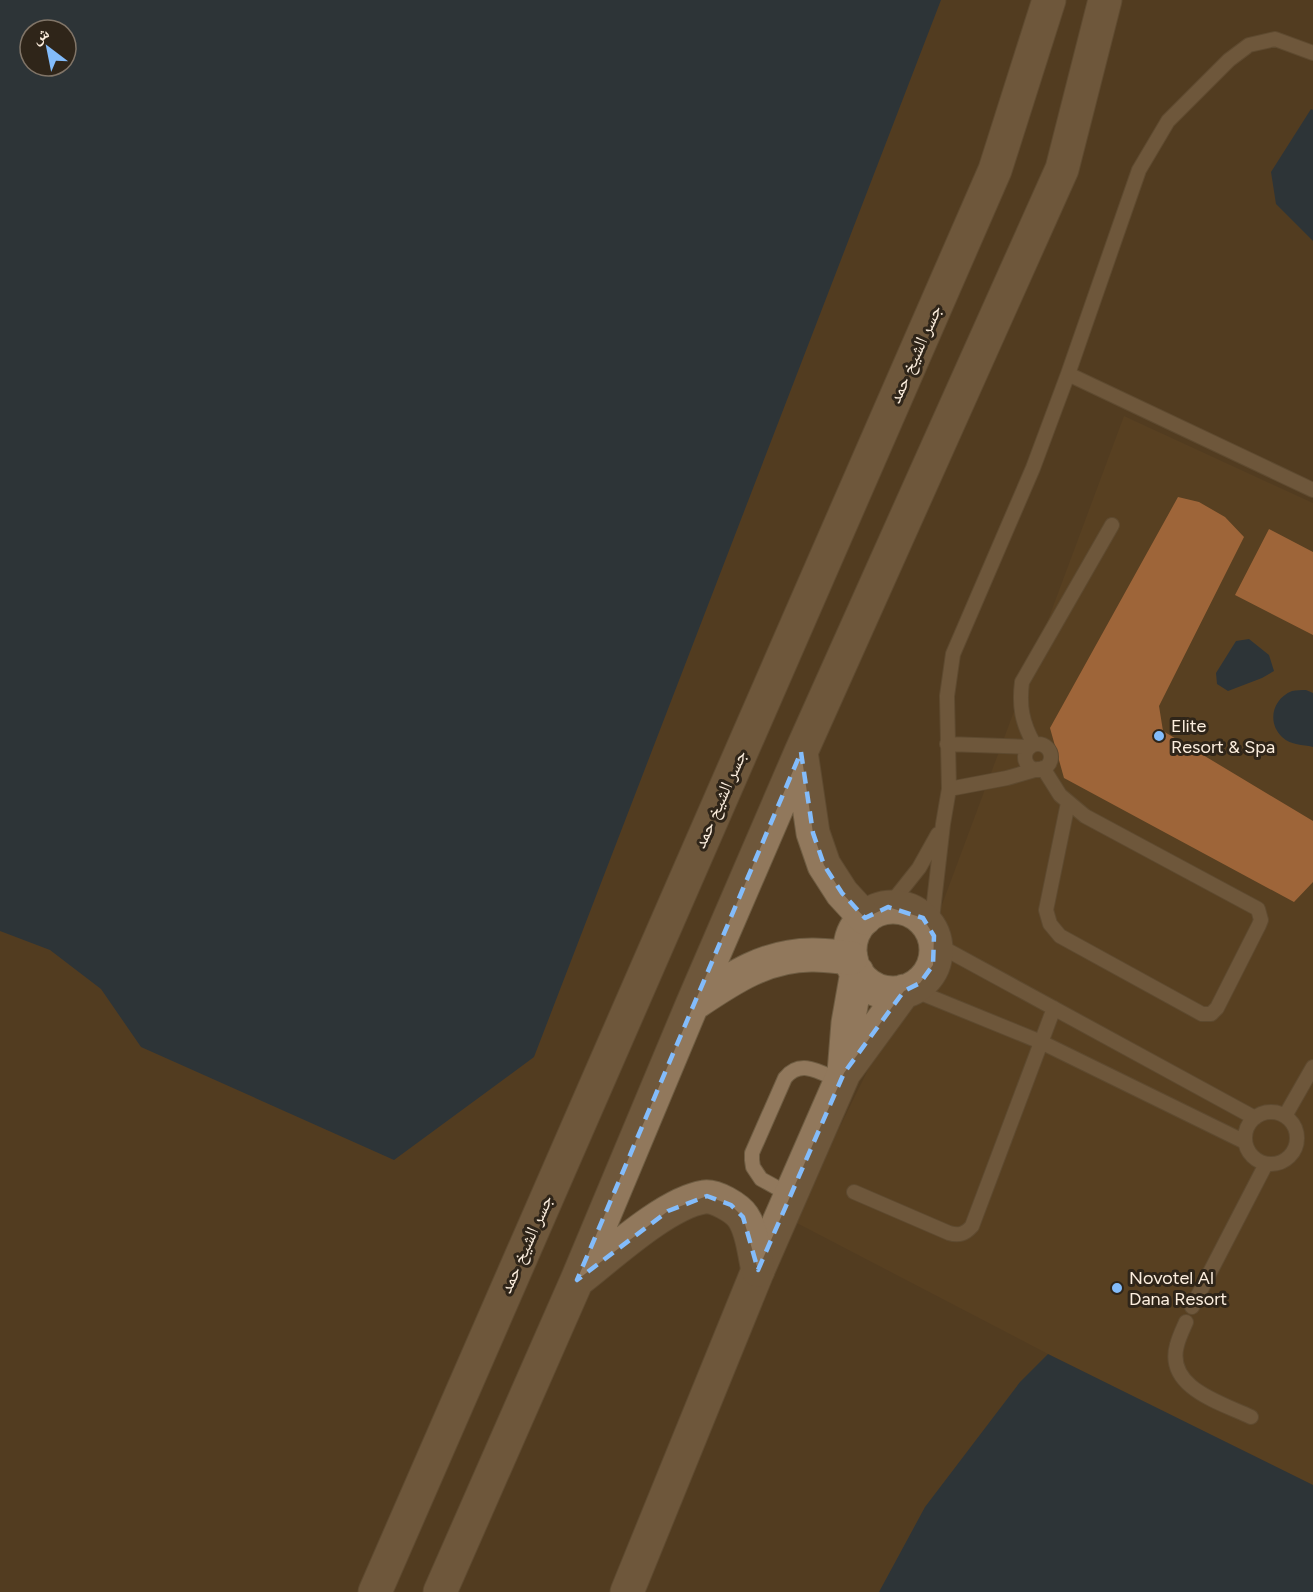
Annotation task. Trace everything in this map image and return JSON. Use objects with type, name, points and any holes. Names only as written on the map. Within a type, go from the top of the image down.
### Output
[{"type":"main road","name":"جسر الشيخ حمد","points":[[375,1592],[995,170],[1049,0]]},
{"type":"main road","points":[[440,1592],[577,1280],[801,752],[1062,169],[1105,0]]},
{"type":"main road","points":[[801,752],[813,833],[824,865],[842,893],[876,912]]},
{"type":"main road","points":[[627,1592],[758,1270],[842,1077],[907,990],[928,975],[936,955],[933,936],[923,918],[913,911],[901,907],[876,912],[855,930],[851,944],[854,965],[842,1077]]},
{"type":"main road","points":[[692,1005],[743,972],[765,962],[813,955],[854,965],[866,982],[877,989],[891,993],[907,990]]},
{"type":"main road","points":[[577,1280],[668,1211],[688,1201],[707,1196],[731,1205],[743,1218],[752,1241],[758,1270]]},
{"type":"lane","points":[[1255,1118],[1054,1008],[933,936],[943,824],[950,789],[947,696],[953,654],[1033,468],[1139,170],[1168,122],[1228,60],[1249,45],[1275,39],[1313,53]]},
{"type":"lane","points":[[1068,374],[1313,490]]},
{"type":"lane","points":[[1032,746],[1022,716],[1020,699],[1022,682],[1112,525]]},
{"type":"lane","points":[[947,744],[1045,746],[1050,755],[1048,765],[1041,769],[950,789]]},
{"type":"lane","points":[[1032,746],[1027,750],[1025,759],[1030,767],[1041,769],[1068,802],[1085,816],[1258,909],[1261,920],[1259,925],[1217,1008],[1211,1014],[1202,1014],[1054,931],[1047,918],[1046,910],[1068,802]]},
{"type":"lane","points":[[876,912],[918,867],[943,824]]},
{"type":"lane","points":[[907,990],[1041,1042],[1245,1142]]},
{"type":"lane","points":[[854,1192],[949,1233],[963,1234],[968,1231],[972,1226],[1054,1008]]},
{"type":"lane","points":[[790,1195],[756,1174],[752,1153],[785,1078],[795,1068],[809,1067],[842,1077]]},
{"type":"lane","points":[[1286,1116],[1313,1067]]},
{"type":"lane","points":[[1270,1112],[1286,1116],[1293,1123],[1297,1133],[1297,1143],[1293,1153],[1286,1160],[1276,1164],[1258,1161],[1252,1156],[1245,1142],[1245,1133],[1249,1124],[1255,1118],[1270,1112]]},
{"type":"lane","points":[[1192,1307],[1266,1164]]},
{"type":"lane","points":[[1185,1322],[1176,1355],[1180,1375],[1194,1389],[1251,1417]]},
{"type":"highlighted area","points":[[801,752],[813,833],[824,865],[842,893],[865,918],[888,907],[923,918],[934,936],[933,965],[920,983],[904,991],[844,1073],[758,1270],[743,1217],[731,1205],[707,1196],[668,1211],[577,1280]]},
{"type":"shaded area","points":[[1124,416],[1313,503],[1313,1485],[1048,1354],[793,1221],[918,969]]},
{"type":"water","points":[[0,0],[941,0],[534,1057],[394,1160],[141,1047],[101,989],[50,950],[0,931]]},
{"type":"water","points":[[1311,109],[1313,110],[1313,241],[1276,204],[1271,172]]},
{"type":"water","points":[[1249,639],[1269,655],[1274,671],[1228,691],[1217,684],[1216,673],[1236,641]]},
{"type":"water","points":[[1306,690],[1313,693],[1313,747],[1286,740],[1277,731],[1273,718],[1276,705],[1285,695],[1292,691]]},
{"type":"water","points":[[1048,1354],[1313,1485],[1313,1592],[879,1592],[925,1507],[1020,1382]]},
{"type":"building","points":[[1178,497],[1199,502],[1225,517],[1244,537],[1159,706],[1163,731],[1313,821],[1313,882],[1294,902],[1064,778],[1050,728]]},
{"type":"building","points":[[1269,529],[1313,552],[1313,635],[1235,595]]},
{"type":"place","name":"Elite Resort & Spa","points":[[1159,736]]},
{"type":"place","name":"Novotel Al Dana Resort","points":[[1117,1288]]}]
